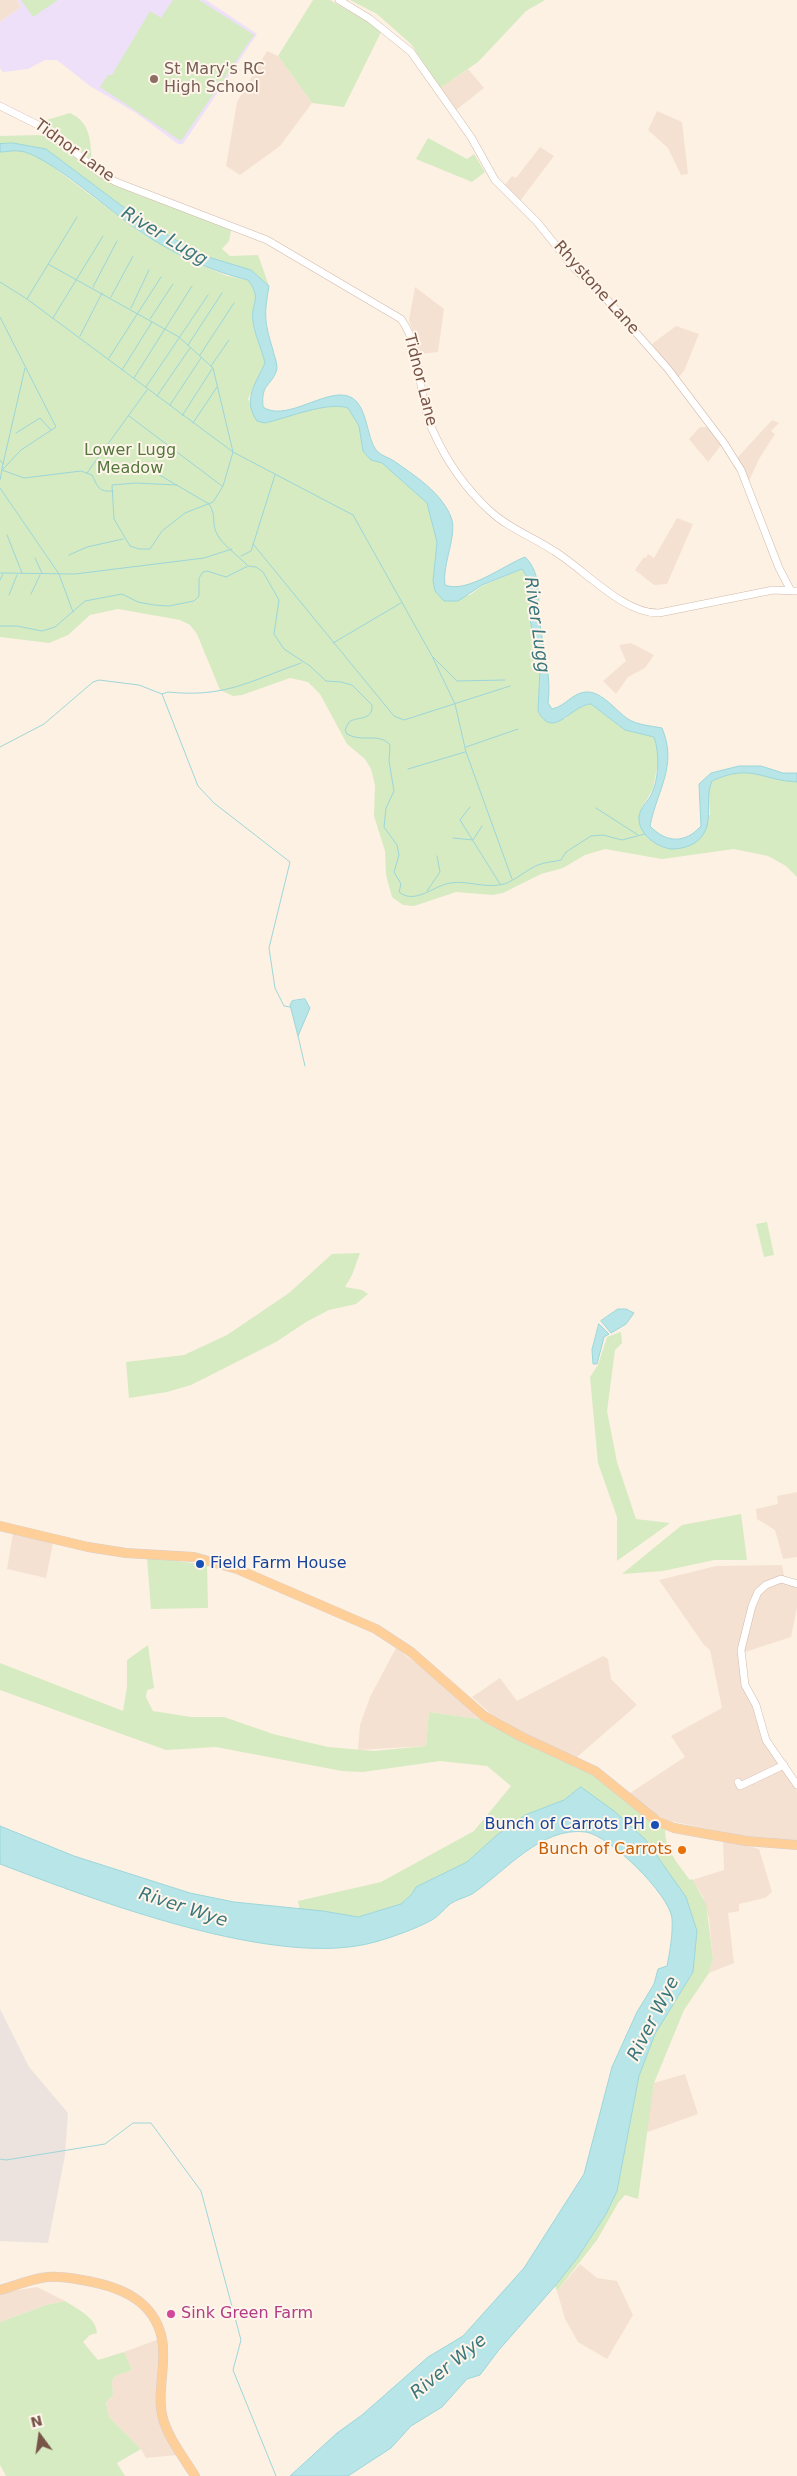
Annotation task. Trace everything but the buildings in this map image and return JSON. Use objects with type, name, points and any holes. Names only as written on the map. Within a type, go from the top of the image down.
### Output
[{"type":"main road","points":[[0,1526],[102,1549],[186,1556],[223,1564],[356,1618],[394,1640],[484,1716],[522,1737],[595,1771],[657,1821],[674,1828],[746,1841],[797,1846]]},
{"type":"main road","points":[[0,2290],[41,2278],[56,2276],[115,2288],[129,2293],[146,2307],[156,2321],[162,2338],[161,2399],[164,2421],[195,2476]]},
{"type":"street","name":"Rhystone Lane","points":[[339,0],[370,19],[411,52],[471,138],[495,180],[537,222],[575,270],[602,294],[668,368],[736,461],[778,568],[793,590]]},
{"type":"street","name":"Tidnor Lane","points":[[0,106],[48,130],[100,173],[116,182],[267,240],[401,319],[410,335],[424,406],[432,428],[446,456],[471,491],[499,518],[565,558],[619,598],[642,611],[659,613],[774,590],[793,590]]},
{"type":"street","points":[[797,1584],[782,1579],[766,1585],[758,1592],[752,1606],[741,1650],[745,1685],[756,1705],[766,1740],[797,1785]]},
{"type":"street","points":[[740,1786],[784,1765]]},
{"type":"shaded area","points":[[0,0],[17,0],[21,7],[0,22]]},
{"type":"shaded area","name":"St Mary's RC High School","points":[[17,0],[206,0],[257,34],[183,144],[178,144],[136,113],[90,86],[57,60],[45,60],[28,69],[3,72],[0,68],[0,22],[21,7]]},
{"type":"shaded area","points":[[267,51],[278,56],[312,103],[280,146],[240,175],[226,166],[237,102]]},
{"type":"shaded area","points":[[468,69],[484,88],[456,110],[440,88]]},
{"type":"shaded area","points":[[657,111],[682,122],[688,174],[681,175],[668,148],[648,130]]},
{"type":"shaded area","points":[[540,147],[554,156],[520,201],[504,186],[512,176],[516,178]]},
{"type":"shaded area","points":[[415,287],[444,309],[438,352],[420,354],[409,320]]},
{"type":"shaded area","points":[[676,326],[699,334],[684,371],[678,378],[652,344]]},
{"type":"shaded area","points":[[772,420],[779,423],[771,431],[775,434],[759,459],[748,483],[737,458]]},
{"type":"shaded area","points":[[700,427],[708,427],[722,444],[708,462],[689,439]]},
{"type":"shaded area","points":[[677,518],[693,524],[667,584],[654,585],[635,570],[648,554],[654,558]]},
{"type":"shaded area","points":[[631,643],[654,655],[645,668],[628,677],[616,694],[603,681],[626,661],[619,645]]},
{"type":"shaded area","points":[[797,1492],[797,1557],[783,1559],[775,1530],[757,1519],[756,1509],[778,1504],[777,1496]]},
{"type":"shaded area","points":[[13,1533],[53,1543],[46,1578],[7,1569]]},
{"type":"shaded area","points":[[782,1565],[785,1582],[797,1586],[797,1607],[791,1637],[739,1654],[742,1683],[754,1708],[766,1744],[797,1791],[797,1841],[753,1838],[670,1821],[653,1813],[630,1793],[685,1757],[671,1736],[722,1708],[710,1650],[704,1645],[659,1580],[716,1566]]},
{"type":"shaded area","points":[[396,1648],[446,1686],[479,1719],[429,1712],[426,1746],[358,1750],[360,1725],[370,1697]]},
{"type":"shaded area","points":[[603,1656],[608,1659],[611,1679],[637,1705],[577,1757],[537,1740],[490,1713],[472,1697],[500,1678],[517,1701]]},
{"type":"shaded area","points":[[723,1839],[759,1849],[772,1892],[765,1898],[739,1904],[739,1911],[728,1913],[734,1963],[709,1973],[713,1958],[709,1919],[703,1897],[692,1880],[724,1870]]},
{"type":"shaded area","points":[[0,2009],[29,2067],[68,2113],[65,2155],[48,2243],[0,2241]]},
{"type":"shaded area","points":[[685,2074],[698,2114],[645,2133],[654,2083]]},
{"type":"shaded area","points":[[580,2264],[597,2278],[617,2281],[633,2315],[607,2359],[578,2342],[565,2319],[557,2291]]},
{"type":"shaded area","points":[[37,2287],[65,2301],[46,2305],[0,2322],[0,2293]]},
{"type":"shaded area","points":[[159,2339],[157,2407],[161,2428],[177,2455],[146,2458],[141,2449],[109,2417],[106,2401],[113,2395],[112,2381],[115,2376],[132,2370],[124,2352]]},
{"type":"green space","points":[[21,0],[58,0],[33,17]]},
{"type":"green space","points":[[173,0],[199,0],[254,35],[181,141],[100,87],[108,75],[112,75],[150,11],[161,18]]},
{"type":"green space","points":[[313,0],[330,0],[382,30],[344,107],[312,103],[278,56]]},
{"type":"green space","points":[[350,0],[545,0],[526,11],[478,62],[440,88],[411,44],[377,14]]},
{"type":"green space","points":[[70,113],[77,117],[86,127],[90,139],[92,161],[61,133],[43,121]]},
{"type":"green space","points":[[38,135],[55,138],[116,185],[141,196],[232,226],[229,241],[222,249],[230,256],[258,255],[269,286],[251,270],[205,256],[142,221],[46,149],[13,143],[0,144],[0,136]]},
{"type":"green space","points":[[428,138],[467,159],[474,154],[485,172],[472,182],[416,159]]},
{"type":"green space","name":"Lower Lugg Meadow","points":[[20,150],[41,158],[141,233],[196,263],[227,276],[248,280],[255,292],[254,326],[265,363],[248,399],[265,423],[318,408],[339,406],[348,408],[359,426],[364,451],[371,460],[382,463],[427,503],[437,542],[433,581],[435,591],[444,600],[470,595],[482,586],[522,569],[528,578],[533,602],[530,619],[540,669],[538,711],[541,716],[565,719],[577,707],[591,704],[625,730],[654,737],[657,744],[658,762],[653,789],[642,807],[644,834],[687,847],[710,814],[708,789],[712,781],[723,777],[752,772],[797,782],[797,877],[786,866],[768,856],[734,849],[662,859],[605,849],[585,855],[563,868],[541,874],[503,893],[493,895],[456,892],[414,906],[403,905],[392,897],[386,875],[385,851],[374,816],[375,785],[371,769],[365,759],[347,744],[320,694],[308,682],[290,678],[242,695],[233,696],[220,690],[197,634],[190,625],[180,620],[118,609],[90,615],[68,635],[49,643],[0,637],[0,152]]},
{"type":"green space","points":[[767,1222],[774,1255],[764,1257],[756,1224]]},
{"type":"green space","points":[[360,1253],[352,1275],[345,1287],[362,1290],[368,1294],[356,1304],[329,1310],[306,1322],[276,1342],[191,1385],[167,1392],[129,1398],[126,1362],[184,1355],[227,1335],[289,1293],[332,1254]]},
{"type":"green space","points":[[621,1332],[622,1343],[615,1350],[607,1411],[617,1462],[636,1519],[670,1523],[617,1561],[617,1517],[598,1463],[590,1377],[598,1365],[607,1337]]},
{"type":"green space","points":[[741,1514],[747,1560],[714,1560],[663,1571],[622,1574],[682,1525]]},
{"type":"green space","points":[[147,1557],[207,1565],[208,1608],[151,1609]]},
{"type":"green space","points":[[148,1645],[154,1688],[147,1690],[146,1697],[153,1711],[191,1717],[224,1717],[273,1734],[328,1747],[374,1751],[426,1746],[429,1712],[479,1719],[592,1772],[665,1830],[667,1844],[673,1857],[690,1880],[692,1879],[706,1904],[713,1958],[709,1973],[684,2010],[654,2083],[638,2199],[625,2195],[618,2203],[597,2240],[557,2291],[555,2286],[578,2257],[606,2214],[617,2191],[639,2076],[655,2034],[693,1972],[697,1931],[686,1897],[645,1839],[581,1787],[564,1800],[525,1815],[497,1835],[467,1862],[416,1887],[412,1894],[401,1904],[357,1917],[323,1911],[300,1910],[298,1901],[381,1882],[474,1831],[511,1786],[487,1766],[440,1761],[363,1772],[342,1771],[216,1747],[166,1750],[0,1690],[0,1663],[123,1711],[127,1687],[127,1660]]},
{"type":"green space","points":[[65,2301],[90,2318],[96,2327],[97,2333],[90,2335],[83,2342],[98,2360],[124,2352],[132,2370],[115,2376],[112,2381],[113,2395],[106,2402],[109,2417],[141,2449],[117,2463],[125,2476],[6,2476],[0,2465],[0,2322],[46,2305]]},
{"type":"water","name":"River Lugg","points":[[13,143],[46,149],[142,221],[205,256],[251,270],[269,286],[266,318],[277,367],[274,377],[263,394],[263,407],[271,411],[280,411],[340,395],[350,397],[357,402],[362,409],[370,437],[378,452],[427,485],[447,508],[453,524],[453,532],[446,568],[445,585],[454,587],[464,586],[525,557],[535,571],[537,580],[540,623],[549,683],[548,703],[552,709],[581,693],[592,693],[603,698],[623,716],[632,721],[662,728],[668,754],[665,778],[650,826],[656,832],[662,836],[676,839],[689,836],[701,826],[699,784],[711,773],[739,766],[761,766],[783,773],[797,773],[797,782],[746,773],[737,773],[712,781],[706,829],[696,842],[678,849],[671,849],[660,846],[650,839],[642,831],[639,817],[642,808],[653,791],[657,776],[657,751],[654,737],[625,730],[591,704],[576,710],[556,722],[550,723],[544,719],[538,711],[540,669],[530,619],[533,602],[528,578],[522,569],[482,585],[458,601],[444,601],[435,591],[433,581],[437,542],[427,503],[382,463],[371,460],[363,451],[359,426],[348,408],[340,406],[319,408],[265,423],[257,421],[251,406],[251,399],[252,392],[265,363],[254,326],[255,292],[248,280],[206,267],[166,248],[129,224],[62,173],[31,154],[17,151],[0,152],[0,144]]},
{"type":"water","points":[[305,999],[310,1008],[298,1036],[290,1005],[292,1001]]},
{"type":"water","points":[[618,1309],[626,1309],[634,1313],[626,1324],[611,1333],[601,1321]]},
{"type":"water","points":[[599,1324],[609,1334],[604,1337],[597,1364],[593,1364],[592,1350]]},
{"type":"water","name":"River Wye","points":[[581,1787],[614,1811],[645,1839],[686,1897],[697,1931],[693,1972],[655,2034],[639,2076],[617,2191],[606,2214],[578,2257],[480,2375],[467,2379],[442,2407],[411,2426],[391,2448],[348,2476],[290,2476],[337,2433],[362,2415],[428,2357],[463,2336],[524,2268],[584,2174],[612,2067],[637,2012],[654,1984],[658,1969],[667,1966],[672,1930],[672,1918],[668,1908],[650,1881],[609,1844],[586,1832],[570,1832],[554,1836],[524,1852],[472,1894],[453,1902],[435,1918],[411,1930],[375,1942],[335,1948],[288,1947],[238,1939],[186,1927],[135,1912],[0,1864],[0,1826],[74,1856],[190,1893],[234,1902],[323,1911],[358,1917],[401,1904],[412,1894],[416,1887],[467,1862],[497,1835],[525,1815],[564,1800]]},
{"type":"waterway","points":[[27,299],[77,217]]},
{"type":"waterway","points":[[53,318],[103,236]]},
{"type":"waterway","points":[[93,287],[117,241]]},
{"type":"waterway","points":[[111,297],[133,256]]},
{"type":"waterway","points":[[48,264],[179,337],[213,368],[233,452],[353,515],[432,656],[455,704],[466,752],[512,879]]},
{"type":"waterway","points":[[131,308],[149,270]]},
{"type":"waterway","points":[[109,358],[161,277]]},
{"type":"waterway","points":[[0,282],[27,299],[233,452],[223,486],[213,502],[185,513],[162,531],[150,549],[139,549],[130,546],[114,519],[112,485],[136,483],[177,485]]},
{"type":"waterway","points":[[150,319],[173,284]]},
{"type":"waterway","points":[[134,378],[192,286]]},
{"type":"waterway","points":[[80,336],[102,293]]},
{"type":"waterway","points":[[188,345],[222,293]]},
{"type":"waterway","points":[[146,387],[208,295]]},
{"type":"waterway","points":[[200,355],[234,303]]},
{"type":"waterway","points":[[0,317],[56,427],[21,450],[2,470],[24,478],[81,471],[92,475],[101,490],[113,491]]},
{"type":"waterway","points":[[122,370],[152,322]]},
{"type":"waterway","points":[[211,366],[229,340]]},
{"type":"waterway","points":[[157,396],[190,348]]},
{"type":"waterway","points":[[170,405],[201,358]]},
{"type":"waterway","points":[[3,464],[25,368]]},
{"type":"waterway","points":[[182,416],[212,369]]},
{"type":"waterway","points":[[193,423],[217,387]]},
{"type":"waterway","points":[[87,473],[147,390]]},
{"type":"waterway","points":[[129,416],[222,486]]},
{"type":"waterway","points":[[16,433],[40,418],[51,430]]},
{"type":"waterway","points":[[0,460],[3,464],[0,480]]},
{"type":"waterway","points":[[139,463],[209,504],[213,512],[215,530],[227,546],[247,565]]},
{"type":"waterway","points":[[241,556],[251,551],[275,475]]},
{"type":"waterway","points":[[0,488],[59,574],[73,612]]},
{"type":"waterway","points":[[7,535],[22,573]]},
{"type":"waterway","points":[[69,555],[87,547],[123,539]]},
{"type":"waterway","points":[[253,544],[394,716],[404,720],[510,686]]},
{"type":"waterway","points":[[0,573],[75,574],[204,558],[232,549]]},
{"type":"waterway","points":[[35,558],[42,573]]},
{"type":"waterway","points":[[0,626],[17,626],[42,631],[55,627],[85,601],[122,594],[138,602],[154,605],[169,606],[194,601],[199,596],[199,578],[203,572],[207,571],[226,577],[248,566],[256,567],[263,572],[279,600],[274,634],[284,649],[310,666],[326,681],[352,685],[372,705],[372,710],[368,716],[349,722],[345,730],[347,734],[359,738],[381,739],[390,745],[389,761],[394,791],[386,808],[384,827],[397,845],[399,855],[394,872],[401,884],[399,892],[405,895],[418,896],[444,885],[457,882],[490,886],[504,884],[538,865],[561,860],[566,852],[591,836],[603,835],[622,840],[645,834]]},
{"type":"waterway","points":[[0,580],[3,574]]},
{"type":"waterway","points":[[9,595],[17,575]]},
{"type":"waterway","points":[[31,594],[40,575]]},
{"type":"waterway","points":[[333,643],[401,603]]},
{"type":"waterway","points":[[433,657],[457,681],[505,680]]},
{"type":"waterway","points":[[0,747],[44,724],[93,682],[99,680],[139,685],[162,694],[168,692],[206,693],[252,682],[301,663]]},
{"type":"waterway","points":[[162,694],[198,786],[214,803],[290,862],[269,948],[275,988],[284,1006],[290,1007]]},
{"type":"waterway","points":[[466,747],[518,729]]},
{"type":"waterway","points":[[408,769],[465,752]]},
{"type":"waterway","points":[[470,807],[460,820],[500,884]]},
{"type":"waterway","points":[[596,808],[638,835]]},
{"type":"waterway","points":[[453,838],[473,840],[482,826]]},
{"type":"waterway","points":[[427,891],[440,872],[437,856]]},
{"type":"waterway","points":[[298,1036],[305,1066]]},
{"type":"waterway","points":[[0,2159],[6,2160],[105,2144],[133,2123],[151,2123],[201,2191],[241,2340],[233,2370],[276,2476]]},
{"type":"place","name":"St Mary's RC High School","points":[[154,79]]},
{"type":"place","name":"Field Farm House","points":[[200,1564]]},
{"type":"place","name":"Bunch of Carrots PH","points":[[655,1825]]},
{"type":"place","name":"Bunch of Carrots","points":[[682,1850]]},
{"type":"place","name":"Sink Green Farm","points":[[171,2314]]}]
